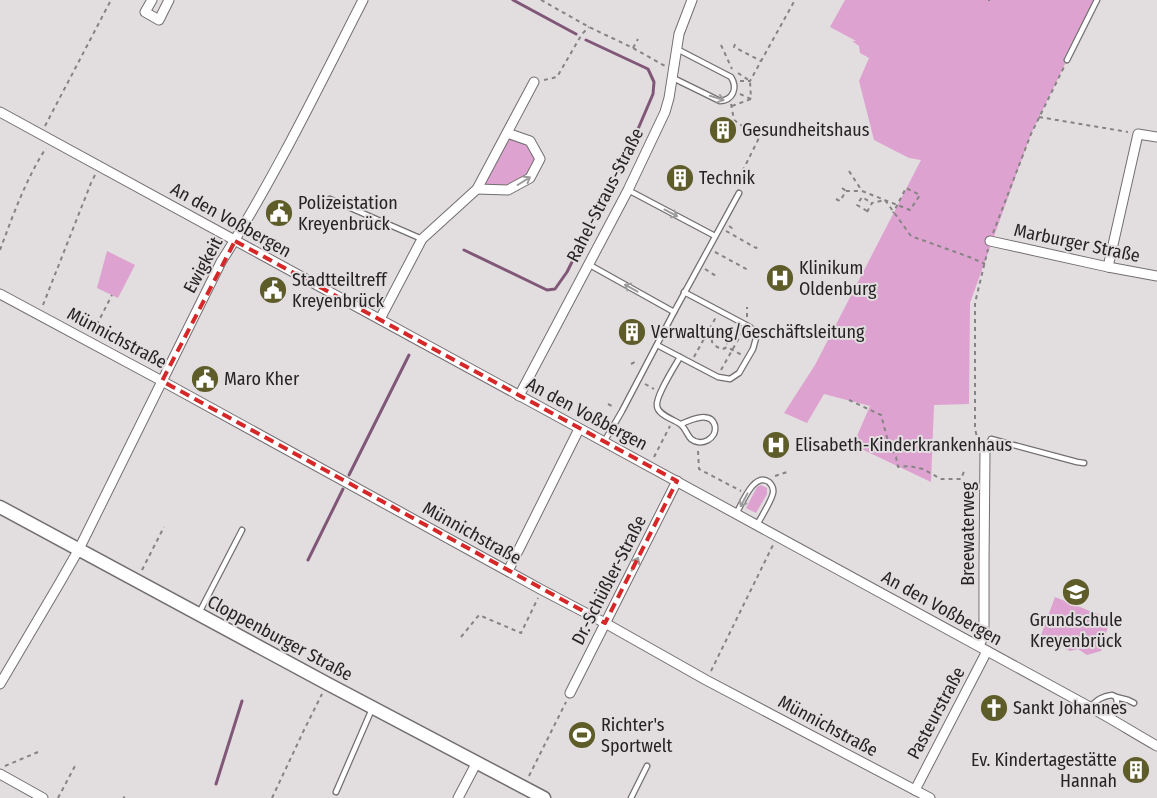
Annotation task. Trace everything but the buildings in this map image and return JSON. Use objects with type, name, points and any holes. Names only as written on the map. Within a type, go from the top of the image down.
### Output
[{"type":"main road","name":"Cloppenburger Straße","points":[[0,507],[372,708],[544,798]]},
{"type":"street","points":[[152,0],[145,12],[159,20],[169,0]]},
{"type":"street","name":"Ewigkeit","points":[[0,684],[4,669],[59,584],[78,549],[221,262],[246,224],[363,0]]},
{"type":"street","name":"Rahel-Straus-Straße","points":[[519,396],[628,190],[666,112],[670,98],[678,34],[692,0]]},
{"type":"street","points":[[380,320],[422,239],[477,189],[534,82]]},
{"type":"street","name":"An den Voßbergen","points":[[0,112],[778,536],[1110,718],[1157,746]]},
{"type":"street","points":[[477,189],[508,190],[530,178],[540,159],[530,141],[507,133]]},
{"type":"street","points":[[1108,267],[1138,134],[1157,137]]},
{"type":"street","name":"Marburger Straße","points":[[990,241],[1157,276]]},
{"type":"street","name":"Münnichstraße","points":[[0,294],[605,623],[706,680],[930,798]]},
{"type":"street","points":[[508,571],[579,428]]},
{"type":"street","name":"Breewaterweg","points":[[983,649],[985,451]]},
{"type":"street","name":"Dr.-Schüßler-Straße","points":[[570,693],[677,481]]},
{"type":"street","name":"Pasteurstraße","points":[[915,790],[983,649]]},
{"type":"street","points":[[458,798],[477,762]]},
{"type":"street","points":[[0,774],[43,798]]},
{"type":"lane","points":[[1067,60],[1097,0]]},
{"type":"lane","points":[[673,74],[720,101],[730,98],[733,91],[734,82],[731,77],[676,49]]},
{"type":"lane","points":[[628,190],[715,236]]},
{"type":"lane","points":[[604,442],[739,193]]},
{"type":"lane","points":[[330,199],[422,239]]},
{"type":"lane","points":[[588,264],[674,312]]},
{"type":"lane","points":[[657,345],[718,377],[730,379],[739,374],[753,349],[756,338],[754,332],[747,324],[684,292]]},
{"type":"lane","points":[[680,357],[660,393],[656,407],[659,411],[681,424],[690,438],[698,442],[710,440],[715,430],[713,421],[700,417],[681,424]]},
{"type":"lane","points":[[985,451],[992,439],[1084,463]]},
{"type":"lane","points":[[736,514],[752,484],[758,480],[765,480],[771,483],[773,494],[757,525]]},
{"type":"lane","points":[[198,614],[242,530]]},
{"type":"lane","points":[[1090,707],[1098,699],[1112,695],[1134,703]]},
{"type":"lane","points":[[1110,718],[1117,709],[1116,697]]},
{"type":"lane","points":[[336,792],[372,708]]},
{"type":"lane","points":[[631,798],[647,766]]},
{"type":"path","points":[[41,134],[111,0]]},
{"type":"path","points":[[541,0],[589,27],[633,48],[673,74]]},
{"type":"path","points":[[751,99],[750,81],[795,0]]},
{"type":"path","points":[[534,82],[557,77],[582,34],[589,27]]},
{"type":"path","points":[[633,48],[638,39]]},
{"type":"path","points":[[735,44],[734,47],[761,61]]},
{"type":"path","points":[[720,45],[733,70],[750,81]]},
{"type":"path","points":[[734,82],[750,81]]},
{"type":"path","points":[[733,91],[751,99]]},
{"type":"path","points":[[730,98],[734,120],[760,138],[734,188],[739,193]]},
{"type":"path","points":[[731,106],[751,99]]},
{"type":"path","points":[[1039,117],[1138,134]]},
{"type":"path","points":[[0,250],[20,199],[38,161],[51,140]]},
{"type":"path","points":[[39,316],[90,183],[99,166]]},
{"type":"path","points":[[849,171],[862,191]]},
{"type":"path","points":[[842,188],[846,191],[862,191],[897,205],[910,210],[920,195],[906,188],[897,205],[894,213]]},
{"type":"path","points":[[836,198],[840,201],[846,191]]},
{"type":"path","points":[[872,203],[867,211],[858,205],[862,198],[872,203],[885,200]]},
{"type":"path","points":[[885,200],[910,236],[985,264]]},
{"type":"path","points":[[720,227],[756,248],[758,246]]},
{"type":"path","points":[[709,248],[748,270]]},
{"type":"path","points":[[699,266],[716,276]]},
{"type":"path","points":[[88,341],[112,295]]},
{"type":"path","points":[[691,363],[720,310]]},
{"type":"path","points":[[718,377],[747,324]]},
{"type":"path","points":[[706,335],[712,338],[716,336],[722,337],[728,342],[727,347]]},
{"type":"path","points":[[712,338],[712,342],[717,347],[727,347],[748,358]]},
{"type":"path","points":[[638,381],[660,393]]},
{"type":"path","points":[[850,400],[881,415],[888,445],[896,457],[898,466],[923,469],[941,479],[961,479],[965,469]]},
{"type":"path","points":[[649,466],[673,420]]},
{"type":"path","points":[[698,442],[699,469],[747,494]]},
{"type":"path","points":[[765,480],[787,472]]},
{"type":"path","points":[[137,581],[164,527]]},
{"type":"path","points":[[706,680],[778,536]]},
{"type":"path","points":[[461,637],[479,615],[521,633],[542,590]]},
{"type":"path","points":[[272,798],[328,684]]},
{"type":"path","points":[[523,787],[570,693]]},
{"type":"path","points":[[0,768],[38,752]]},
{"type":"path","points":[[58,798],[76,764]]},
{"type":"highlighted area","points":[[235,241],[677,481],[605,623],[162,381]]},
{"type":"shaded area","points":[[845,0],[1094,0],[1064,58],[1067,60],[1031,134],[970,303],[969,404],[934,405],[931,482],[853,445],[870,406],[824,394],[807,423],[784,413],[815,365],[921,160],[909,158],[874,140],[859,81],[869,58],[860,53],[859,46],[852,41],[856,41],[830,27]]},
{"type":"shaded area","points":[[507,133],[530,141],[540,159],[530,178],[508,190],[477,189]]},
{"type":"shaded area","points":[[107,251],[135,265],[118,298],[97,288]]},
{"type":"shaded area","points":[[761,485],[767,488],[767,494],[756,513],[746,508],[757,487]]},
{"type":"shaded area","points":[[1055,597],[1110,619],[1101,651],[1087,655],[1078,649],[1070,651],[1041,635]]},
{"type":"waterway","points":[[513,0],[576,34]]},
{"type":"waterway","points":[[464,250],[547,290],[555,289],[567,272],[635,136],[653,94],[654,82],[648,69],[586,40]]},
{"type":"waterway","points":[[349,475],[409,355]]},
{"type":"waterway","points":[[308,560],[343,489]]},
{"type":"waterway","points":[[216,784],[242,701]]},
{"type":"place","name":"Gesundheitshaus","points":[[723,130]]},
{"type":"place","name":"Technik","points":[[680,178]]},
{"type":"place","name":"Polizeistation Kreyenbrück","points":[[279,213]]},
{"type":"place","name":"Klinikum Oldenburg","points":[[780,278]]},
{"type":"place","name":"Stadtteiltreff Kreyenbrück","points":[[273,290]]},
{"type":"place","name":"Verwaltung/Geschäftsleitung","points":[[632,332]]},
{"type":"place","name":"Maro Kher","points":[[205,379]]},
{"type":"place","name":"Elisabeth-Kinderkrankenhaus","points":[[776,445]]},
{"type":"place","name":"Grundschule Kreyenbrück","points":[[1076,592]]},
{"type":"place","name":"Sankt Johannes","points":[[994,708]]},
{"type":"place","name":"Richter's Sportwelt","points":[[582,735]]},
{"type":"place","name":"Ev. Kindertagestätte Hannah","points":[[1136,770]]}]
